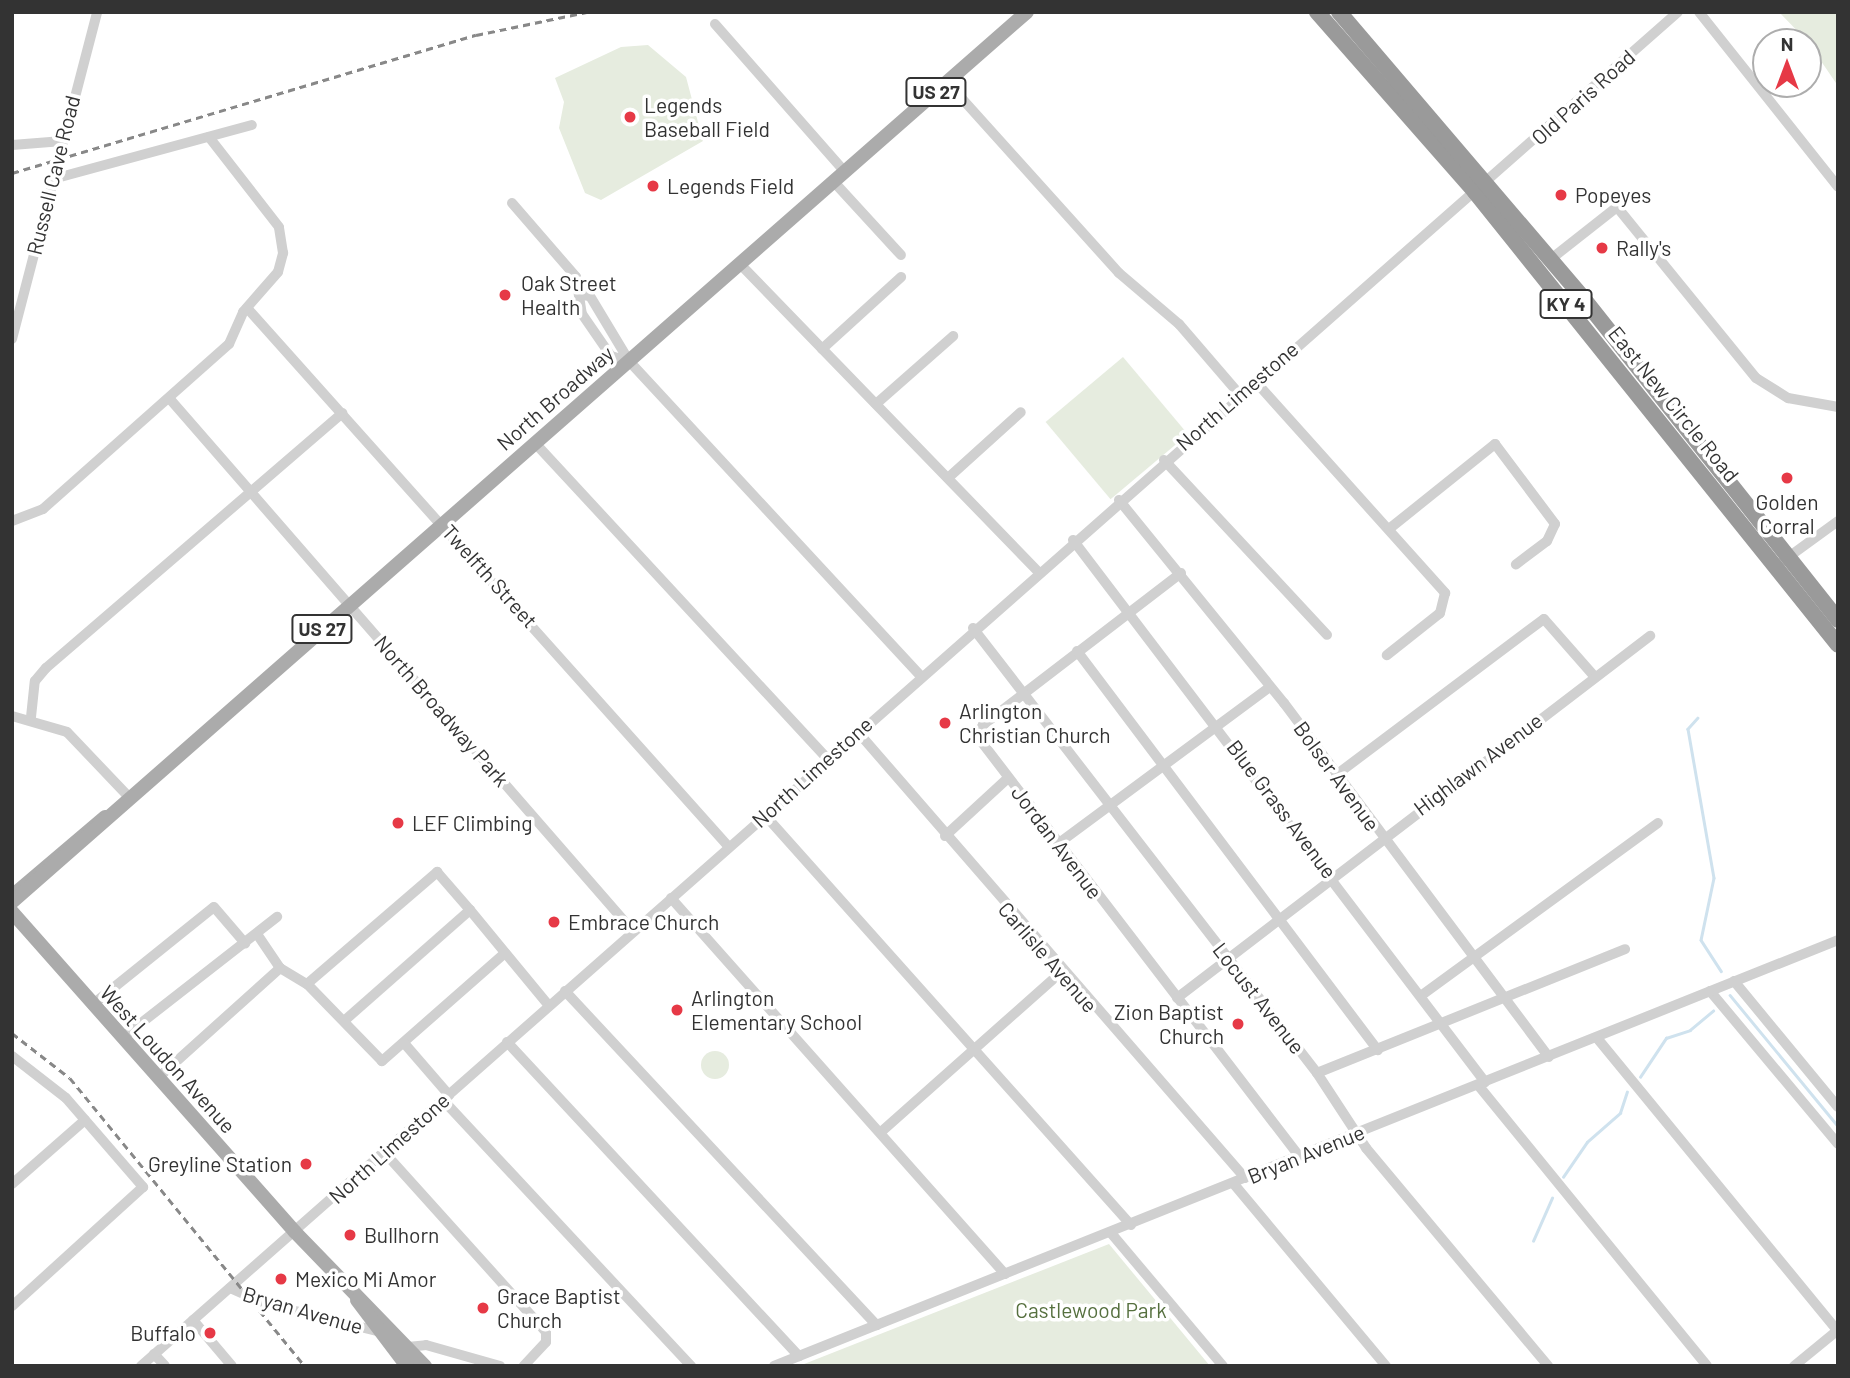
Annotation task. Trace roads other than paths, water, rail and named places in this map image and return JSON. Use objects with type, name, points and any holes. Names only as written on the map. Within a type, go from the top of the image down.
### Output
[{"type":"highway","name":"KY 4","points":[[1317,12],[1481,187]]},
{"type":"highway","name":"KY 4","points":[[1339,12],[1481,187]]},
{"type":"highway","name":"East New Circle Road","points":[[1481,187],[1551,259],[1782,562],[1838,645]]},
{"type":"highway","name":"East New Circle Road","points":[[1481,187],[1782,562],[1838,620]]},
{"type":"main road","name":"North Broadway","points":[[12,902],[128,796],[1027,12]]},
{"type":"main road","name":"North Broadway","points":[[12,896],[88,825],[109,815]]},
{"type":"main road","name":"West Loudon Avenue","points":[[12,912],[92,1005],[357,1299]]},
{"type":"main road","points":[[357,1299],[377,1331],[407,1366]]},
{"type":"main road","points":[[357,1299],[425,1366]]},
{"type":"street","name":"Russell Cave Road","points":[[12,339],[97,12]]},
{"type":"street","name":"Old Paris Road","points":[[1481,187],[1678,12]]},
{"type":"street","points":[[1699,12],[1838,187]]},
{"type":"street","points":[[715,24],[901,255]]},
{"type":"street","points":[[947,82],[1119,273],[1179,324],[1240,395]]},
{"type":"street","points":[[53,179],[252,125]]},
{"type":"street","points":[[12,521],[35,515],[229,344],[247,308],[278,272],[282,236],[209,137]]},
{"type":"street","points":[[12,145],[63,141]]},
{"type":"street","name":"North Limestone","points":[[141,1366],[1073,540],[1481,187]]},
{"type":"street","points":[[512,203],[576,277],[582,295],[582,314],[611,356],[629,361],[921,676]]},
{"type":"street","points":[[1551,259],[1617,207],[1737,353],[1776,392],[1838,407]]},
{"type":"street","points":[[740,264],[1038,571]]},
{"type":"street","points":[[822,349],[901,277]]},
{"type":"street","name":"Twelfth Street","points":[[247,308],[443,523],[729,847]]},
{"type":"street","points":[[876,404],[953,336]]},
{"type":"street","points":[[1255,381],[1389,529],[1446,601],[1387,655]]},
{"type":"street","name":"North Broadway Park","points":[[169,398],[632,930]]},
{"type":"street","points":[[948,478],[1021,412]]},
{"type":"street","points":[[31,717],[40,674],[342,413]]},
{"type":"street","points":[[535,443],[827,758]]},
{"type":"street","points":[[1389,529],[1495,444],[1555,524],[1547,541],[1516,564]]},
{"type":"street","points":[[1164,460],[1327,635]]},
{"type":"street","name":"Bolser Avenue","points":[[1119,500],[1181,573],[1270,687],[1549,1057]]},
{"type":"street","points":[[1782,562],[1838,521]]},
{"type":"street","name":"Blue Grass Avenue","points":[[1073,540],[1333,876],[1422,995],[1481,1084],[1707,1366]]},
{"type":"street","name":"Jordan Avenue","points":[[1181,573],[977,731],[1008,778],[1299,1156]]},
{"type":"street","points":[[1335,775],[1544,619],[1594,676]]},
{"type":"street","name":"Locust Avenue","points":[[974,628],[1026,692],[1224,956],[1317,1073],[1357,1133],[1548,1366]]},
{"type":"street","name":"Highlawn Avenue","points":[[1177,998],[1224,956],[1650,636]]},
{"type":"street","points":[[1077,651],[1378,1051]]},
{"type":"street","points":[[1059,843],[1270,687]]},
{"type":"street","points":[[12,716],[31,717],[67,732],[128,796]]},
{"type":"street","name":"Carlisle Avenue","points":[[857,731],[1061,972],[1245,1178]]},
{"type":"street","points":[[945,836],[1008,778]]},
{"type":"street","points":[[764,814],[1131,1225]]},
{"type":"street","points":[[1422,995],[1658,823]]},
{"type":"street","points":[[307,984],[437,872],[549,1006]]},
{"type":"street","points":[[671,898],[1006,1274]]},
{"type":"street","points":[[92,1005],[214,906],[245,943]]},
{"type":"street","points":[[344,1021],[470,911]]},
{"type":"street","points":[[122,1038],[277,917]]},
{"type":"street","points":[[257,934],[280,968],[307,984],[382,1062],[505,953]]},
{"type":"street","name":"Bryan Avenue","points":[[774,1366],[1838,940]]},
{"type":"street","points":[[1317,1073],[1378,1051],[1625,950]]},
{"type":"street","points":[[159,1077],[280,968]]},
{"type":"street","points":[[881,1132],[1061,972]]},
{"type":"street","points":[[1734,981],[1838,1107]]},
{"type":"street","points":[[565,991],[877,1325]]},
{"type":"street","points":[[1710,991],[1838,1144]]},
{"type":"street","points":[[1597,1038],[1837,1330],[1794,1366]]},
{"type":"street","points":[[404,1042],[446,1097],[691,1366]]},
{"type":"street","points":[[507,1042],[799,1356]]},
{"type":"street","points":[[12,1306],[143,1187],[53,1085],[15,1062]]},
{"type":"street","points":[[12,1184],[85,1119]]},
{"type":"street","points":[[384,1152],[502,1288],[547,1334],[524,1366]]},
{"type":"street","points":[[1233,1183],[1386,1366]]},
{"type":"street","points":[[1111,1233],[1223,1366]]},
{"type":"street","name":"Bryan Avenue","points":[[230,1288],[263,1303],[377,1331]]},
{"type":"street","points":[[193,1320],[232,1366]]},
{"type":"street","points":[[408,1347],[426,1345],[500,1366]]},
{"type":"street","points":[[154,1354],[165,1366]]},
{"type":"waterway","points":[[1698,718],[1688,729],[1714,878],[1701,940],[1721,971]]},
{"type":"waterway","points":[[1730,995],[1838,1126]]},
{"type":"waterway","points":[[1640,1077],[1666,1038],[1690,1030],[1713,1011]]},
{"type":"waterway","points":[[1563,1177],[1587,1142],[1620,1113],[1627,1092]]},
{"type":"waterway","points":[[1533,1241],[1552,1198]]},
{"type":"railway","points":[[12,173],[476,35],[587,12]]},
{"type":"railway","points":[[12,1033],[70,1078],[305,1366]]},
{"type":"place","name":"Legends Baseball Field","points":[[630,117]]},
{"type":"place","name":"Legends Field","points":[[653,186]]},
{"type":"place","name":"Popeyes","points":[[1561,195]]},
{"type":"place","name":"Rally's","points":[[1602,248]]},
{"type":"place","name":"Oak Street Health","points":[[505,295]]},
{"type":"place","name":"Golden Corral","points":[[1787,478]]},
{"type":"place","name":"Arlington Christian Church","points":[[945,723]]},
{"type":"place","name":"LEF Climbing","points":[[398,823]]},
{"type":"place","name":"Embrace Church","points":[[554,922]]},
{"type":"place","name":"Arlington Elementary School","points":[[677,1010]]},
{"type":"place","name":"Zion Baptist Church","points":[[1238,1024]]},
{"type":"place","name":"Greyline Station","points":[[306,1164]]},
{"type":"place","name":"Bullhorn","points":[[350,1235]]},
{"type":"place","name":"Mexico Mi Amor","points":[[281,1279]]},
{"type":"place","name":"Grace Baptist Church","points":[[483,1308]]},
{"type":"place","name":"Buffalo","points":[[210,1333]]},
{"type":"park label","name":"Castlewood Park","points":[[1091,1310]]}]
